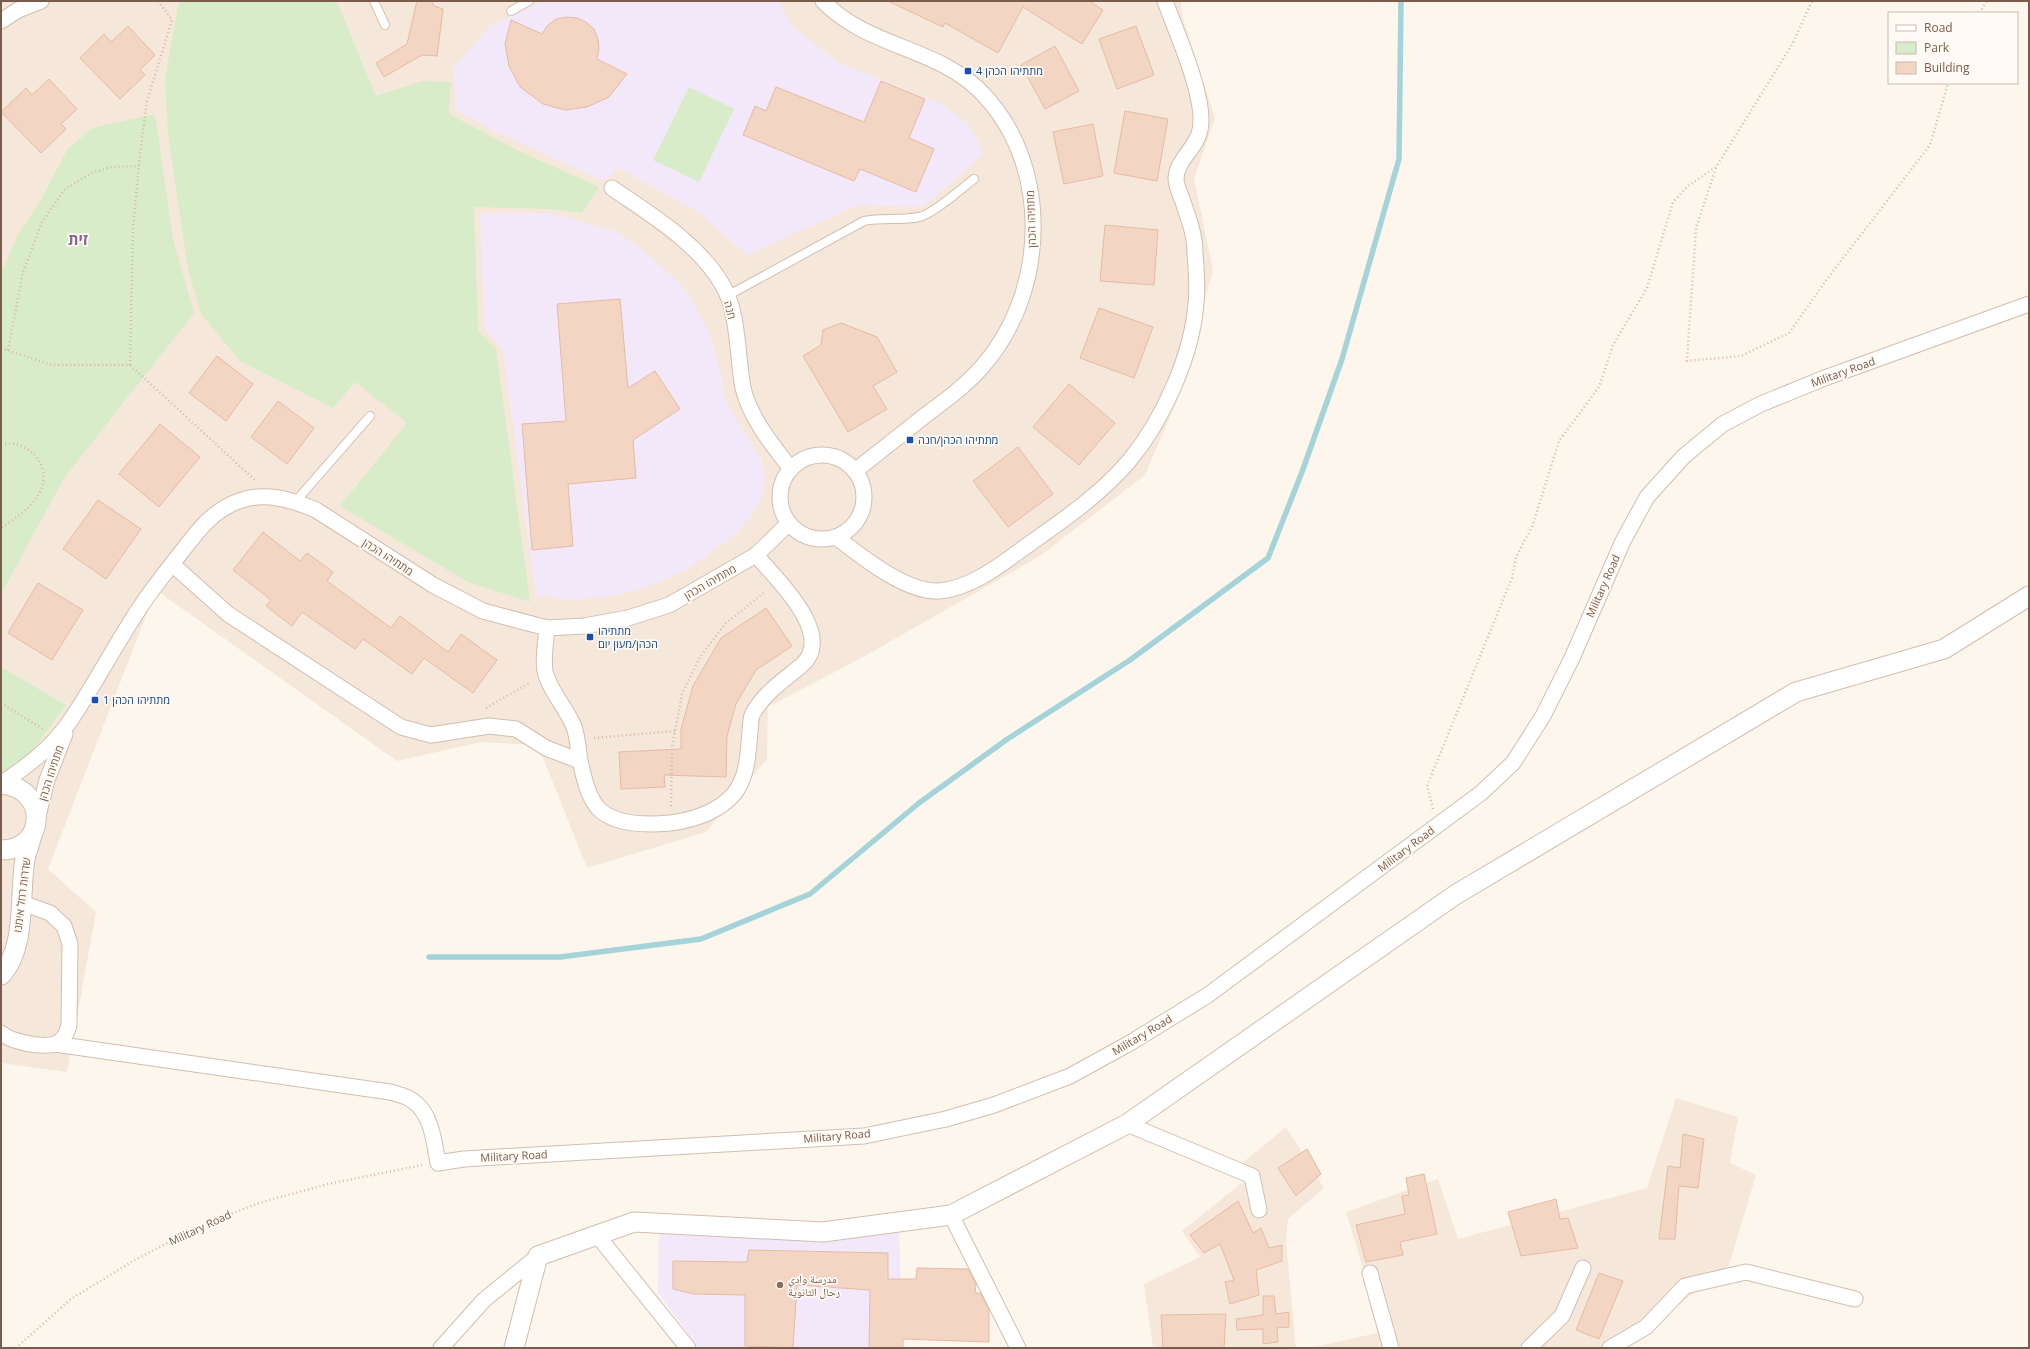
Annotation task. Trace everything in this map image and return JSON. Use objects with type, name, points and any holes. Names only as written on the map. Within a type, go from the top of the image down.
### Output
[{"type":"street","points":[[1,21],[18,10],[41,1]]},
{"type":"street","name":"מתתיהו הכהן","points":[[823,1],[849,23],[953,71],[977,88],[995,108],[1023,160],[1030,188],[1033,221],[1032,255],[1015,318],[1002,342],[982,367],[959,390],[855,471]]},
{"type":"street","points":[[836,537],[896,578],[920,588],[937,591],[953,588],[974,579],[999,565],[1066,518],[1105,486],[1129,461],[1149,433],[1165,404],[1180,369],[1191,333],[1196,304],[1195,241],[1176,179],[1180,164],[1200,131],[1200,111],[1196,88],[1165,1]]},
{"type":"street","name":"חנה","points":[[612,188],[687,243],[706,263],[722,284],[731,307],[744,390],[764,432],[791,469]]},
{"type":"street","name":"Military Road","points":[[438,1163],[464,1158],[864,1136],[946,1119],[994,1105],[1070,1076],[1130,1043],[1208,995],[1481,793],[1513,763],[1543,716],[1572,658],[1623,541],[1647,497],[1684,456],[1723,424],[1761,404],[1822,379],[2029,304]]},
{"type":"street","points":[[814,456],[829,456],[844,461],[855,471],[863,486],[864,501],[857,521],[847,531],[836,537],[818,539],[800,533],[789,523],[782,511],[780,497],[784,482],[791,469],[802,460],[814,456]]},
{"type":"street","name":"מתתיהו הכהן","points":[[34,830],[47,780],[70,722],[144,601],[201,527],[212,516],[227,506],[241,500],[257,497],[274,497],[296,501],[316,510],[433,585],[483,611],[547,628],[584,626],[628,618],[669,605],[715,580],[756,555],[789,523]]},
{"type":"street","points":[[547,628],[545,674],[554,693],[574,727],[580,761],[590,796],[598,808],[611,817],[626,821],[656,824],[670,823],[704,816],[721,806],[734,793],[746,773],[752,715],[765,695],[803,664],[812,654],[813,638],[809,624],[799,606],[756,555]]},
{"type":"street","points":[[172,564],[228,614],[401,727],[431,735],[489,726],[516,729],[546,748],[580,761]]},
{"type":"street","points":[[441,1348],[484,1300],[538,1256],[634,1222],[823,1232],[951,1215],[1127,1124],[1455,895],[1796,692],[1944,650],[2029,596]]},
{"type":"street","name":"מתתיהו הכהן","points":[[1,784],[32,762],[70,722]]},
{"type":"street","points":[[1,784],[20,789],[28,796],[34,804],[36,815],[34,830],[17,847],[1,850]]},
{"type":"street","name":"שדרות רחל אימנו","points":[[1,975],[8,968],[21,921],[25,859],[34,830]]},
{"type":"street","points":[[22,903],[50,913],[64,926],[70,944],[69,1025],[67,1035],[55,1044]]},
{"type":"street","points":[[1,1034],[7,1038],[27,1044],[55,1044],[390,1092],[413,1100],[423,1110],[430,1125],[438,1163]]},
{"type":"street","points":[[1127,1124],[1252,1176],[1259,1210]]},
{"type":"street","points":[[951,1215],[1018,1348]]},
{"type":"street","points":[[597,1235],[688,1348]]},
{"type":"street","points":[[514,1348],[538,1256]]},
{"type":"street","points":[[1529,1348],[1562,1316],[1583,1268]]},
{"type":"street","points":[[1610,1348],[1646,1327],[1685,1286],[1746,1272],[1855,1299]]},
{"type":"street","points":[[1370,1273],[1391,1348]]},
{"type":"lane","points":[[374,1],[386,25]]},
{"type":"lane","points":[[511,11],[529,1]]},
{"type":"lane","points":[[727,296],[864,221],[875,218],[920,217],[931,211],[974,179]]},
{"type":"lane","points":[[296,501],[370,416]]},
{"type":"path","points":[[130,365],[133,228],[139,166],[147,101],[172,20],[158,1]]},
{"type":"path","points":[[1812,1],[1793,44],[1716,167],[1696,228],[1687,362],[1741,356],[1789,333],[1827,279],[1930,145],[1948,84]]},
{"type":"path","points":[[1980,12],[1986,1]]},
{"type":"path","points":[[8,350],[23,272],[42,222],[64,189],[92,173],[112,167],[139,166]]},
{"type":"path","points":[[1437,826],[1427,786],[1512,578],[1516,557],[1532,527],[1559,441],[1598,387],[1613,345],[1647,288],[1673,202],[1688,186],[1716,167]]},
{"type":"path","points":[[1,348],[52,365],[130,365],[274,497]]},
{"type":"path","points":[[1,444],[8,442],[24,447],[38,457],[44,471],[41,490],[23,514],[1,528]]},
{"type":"path","points":[[670,823],[672,747],[682,694],[700,657],[726,623],[778,582]]},
{"type":"path","points":[[484,709],[545,674]]},
{"type":"path","points":[[1,703],[56,737]]},
{"type":"path","points":[[576,740],[675,731]]},
{"type":"path","name":"Military Road","points":[[16,1348],[71,1299],[133,1261],[200,1226],[259,1203],[328,1184],[438,1163]]},
{"type":"shaded area","points":[[1,1],[1181,1],[1182,15],[1215,118],[1194,179],[1213,270],[1179,396],[1145,475],[1040,556],[865,656],[768,707],[767,759],[706,832],[587,868],[538,745],[481,742],[397,761],[156,590],[48,869],[96,912],[67,1072],[1,1063]]},
{"type":"shaded area","points":[[542,1],[779,1],[790,24],[837,62],[944,105],[970,126],[984,153],[923,207],[857,205],[747,255],[701,214],[619,168],[604,181],[494,131],[455,109],[454,67],[490,26]]},
{"type":"shaded area","points":[[549,213],[616,232],[638,246],[682,285],[696,306],[710,336],[720,370],[724,393],[731,411],[761,459],[765,476],[763,494],[751,516],[731,538],[686,570],[645,588],[609,596],[571,600],[536,596],[503,350],[484,328],[480,214]]},
{"type":"shaded area","points":[[1676,1098],[1738,1117],[1730,1163],[1756,1175],[1729,1265],[1625,1348],[1309,1348],[1382,1332],[1346,1212],[1438,1179],[1458,1239],[1647,1188]]},
{"type":"shaded area","points":[[1286,1127],[1324,1188],[1288,1219],[1286,1242],[1296,1348],[1153,1348],[1144,1284],[1200,1257],[1182,1231],[1244,1181],[1240,1165]]},
{"type":"shaded area","name":"مدرسة وادي رحال الثانوية","points":[[659,1225],[899,1228],[903,1348],[699,1348],[658,1293]]},
{"type":"green space","points":[[179,1],[332,1],[338,4],[376,96],[423,81],[451,82],[449,114],[523,153],[599,187],[582,213],[548,209],[474,207],[478,331],[496,349],[530,602],[468,582],[340,506],[407,423],[355,382],[333,408],[240,361],[201,314],[188,270],[168,134],[165,78]]},
{"type":"green space","points":[[689,87],[734,109],[699,182],[653,160]]},
{"type":"green space","points":[[155,114],[173,239],[194,313],[64,478],[1,594],[1,273],[18,234],[40,202],[67,150],[92,128]]},
{"type":"green space","points":[[1,667],[66,705],[29,753],[20,762],[1,772]]},
{"type":"building","points":[[417,1],[431,1],[434,6],[443,9],[437,56],[422,55],[384,77],[376,63],[407,44]]},
{"type":"building","points":[[888,1],[1089,1],[1103,10],[1082,44],[1023,7],[998,53],[945,23],[943,27]]},
{"type":"building","points":[[567,17],[577,18],[586,22],[594,29],[598,39],[599,49],[597,59],[627,74],[609,97],[587,107],[565,110],[543,104],[520,87],[509,66],[505,44],[511,20],[542,34],[548,25],[556,19]]},
{"type":"building","points":[[128,26],[155,55],[140,70],[145,75],[120,99],[80,58],[104,34],[111,42]]},
{"type":"building","points":[[1136,26],[1154,75],[1117,89],[1099,39]]},
{"type":"building","points":[[1055,46],[1079,91],[1045,109],[1021,65]]},
{"type":"building","points":[[49,79],[77,109],[61,124],[66,129],[41,153],[1,112],[26,88],[32,95]]},
{"type":"building","points":[[881,81],[925,99],[909,138],[934,149],[916,192],[860,169],[854,181],[743,135],[755,106],[766,111],[776,87],[864,122]]},
{"type":"building","points":[[1125,111],[1168,119],[1157,181],[1114,173]]},
{"type":"building","points":[[1093,124],[1103,176],[1064,184],[1053,132]]},
{"type":"building","points":[[1105,225],[1158,230],[1154,285],[1100,281]]},
{"type":"building","points":[[620,299],[628,388],[655,371],[680,409],[633,440],[636,478],[568,484],[573,546],[532,550],[522,424],[566,421],[557,304]]},
{"type":"building","points":[[1099,308],[1153,327],[1134,378],[1080,358]]},
{"type":"building","points":[[841,323],[877,337],[897,372],[873,386],[887,409],[848,432],[803,356],[821,345],[823,330]]},
{"type":"building","points":[[217,356],[253,384],[226,421],[189,393]]},
{"type":"building","points":[[1069,384],[1115,423],[1079,465],[1033,427]]},
{"type":"building","points":[[278,401],[314,428],[287,464],[251,437]]},
{"type":"building","points":[[160,424],[200,457],[159,507],[119,474]]},
{"type":"building","points":[[1018,447],[1053,494],[1008,527],[973,481]]},
{"type":"building","points":[[98,500],[141,529],[106,579],[63,549]]},
{"type":"building","points":[[263,532],[300,561],[307,553],[333,572],[327,581],[391,628],[400,616],[448,652],[461,634],[497,660],[473,693],[424,658],[412,674],[363,639],[355,649],[302,612],[292,626],[266,606],[271,600],[233,570]]},
{"type":"building","points":[[38,583],[83,610],[52,660],[8,633]]},
{"type":"building","points":[[766,608],[792,646],[756,670],[736,704],[727,736],[726,777],[664,775],[665,787],[621,789],[619,752],[681,749],[681,729],[693,686],[721,638]]},
{"type":"building","points":[[1683,1134],[1704,1139],[1698,1188],[1679,1186],[1675,1239],[1659,1239],[1668,1166],[1680,1168]]},
{"type":"building","points":[[1307,1149],[1321,1174],[1296,1196],[1278,1168]]},
{"type":"building","points":[[1424,1174],[1437,1234],[1400,1242],[1403,1255],[1366,1262],[1356,1225],[1405,1214],[1402,1196],[1409,1195],[1406,1178]]},
{"type":"building","points":[[1556,1199],[1560,1219],[1568,1218],[1578,1248],[1521,1256],[1508,1212]]},
{"type":"building","points":[[1238,1201],[1253,1233],[1261,1228],[1269,1248],[1282,1245],[1282,1261],[1256,1270],[1259,1295],[1230,1304],[1225,1282],[1234,1280],[1220,1244],[1204,1253],[1190,1235]]},
{"type":"building","points":[[749,1250],[888,1253],[888,1279],[916,1279],[917,1268],[968,1269],[976,1284],[975,1293],[980,1293],[989,1310],[989,1342],[903,1339],[903,1348],[869,1348],[870,1290],[797,1285],[793,1348],[745,1346],[745,1295],[694,1294],[673,1289],[673,1261],[747,1262]]},
{"type":"building","points":[[1599,1273],[1623,1281],[1599,1339],[1576,1330]]},
{"type":"building","points":[[1263,1296],[1274,1296],[1276,1314],[1289,1312],[1289,1327],[1277,1328],[1278,1342],[1263,1344],[1263,1329],[1237,1330],[1236,1319],[1263,1315]]},
{"type":"building","points":[[1226,1314],[1224,1348],[1163,1348],[1161,1315]]},
{"type":"waterway","points":[[429,957],[560,957],[701,939],[810,894],[919,803],[1006,740],[1130,660],[1268,558],[1302,472],[1342,359],[1399,159],[1401,1]]},
{"type":"place","name":"מתתיהו הכהן 4","points":[[968,71]]},
{"type":"place","name":"מתתיהו הכהן/חנה","points":[[910,440]]},
{"type":"place","name":"מתתיהו הכהן/מעון יום","points":[[590,637]]},
{"type":"place","name":"מתתיהו הכהן 1","points":[[95,700]]},
{"type":"place","name":"مدرسة وادي رحال الثانوية","points":[[780,1285]]},
{"type":"district","name":"זית","points":[[78,240]]}]
